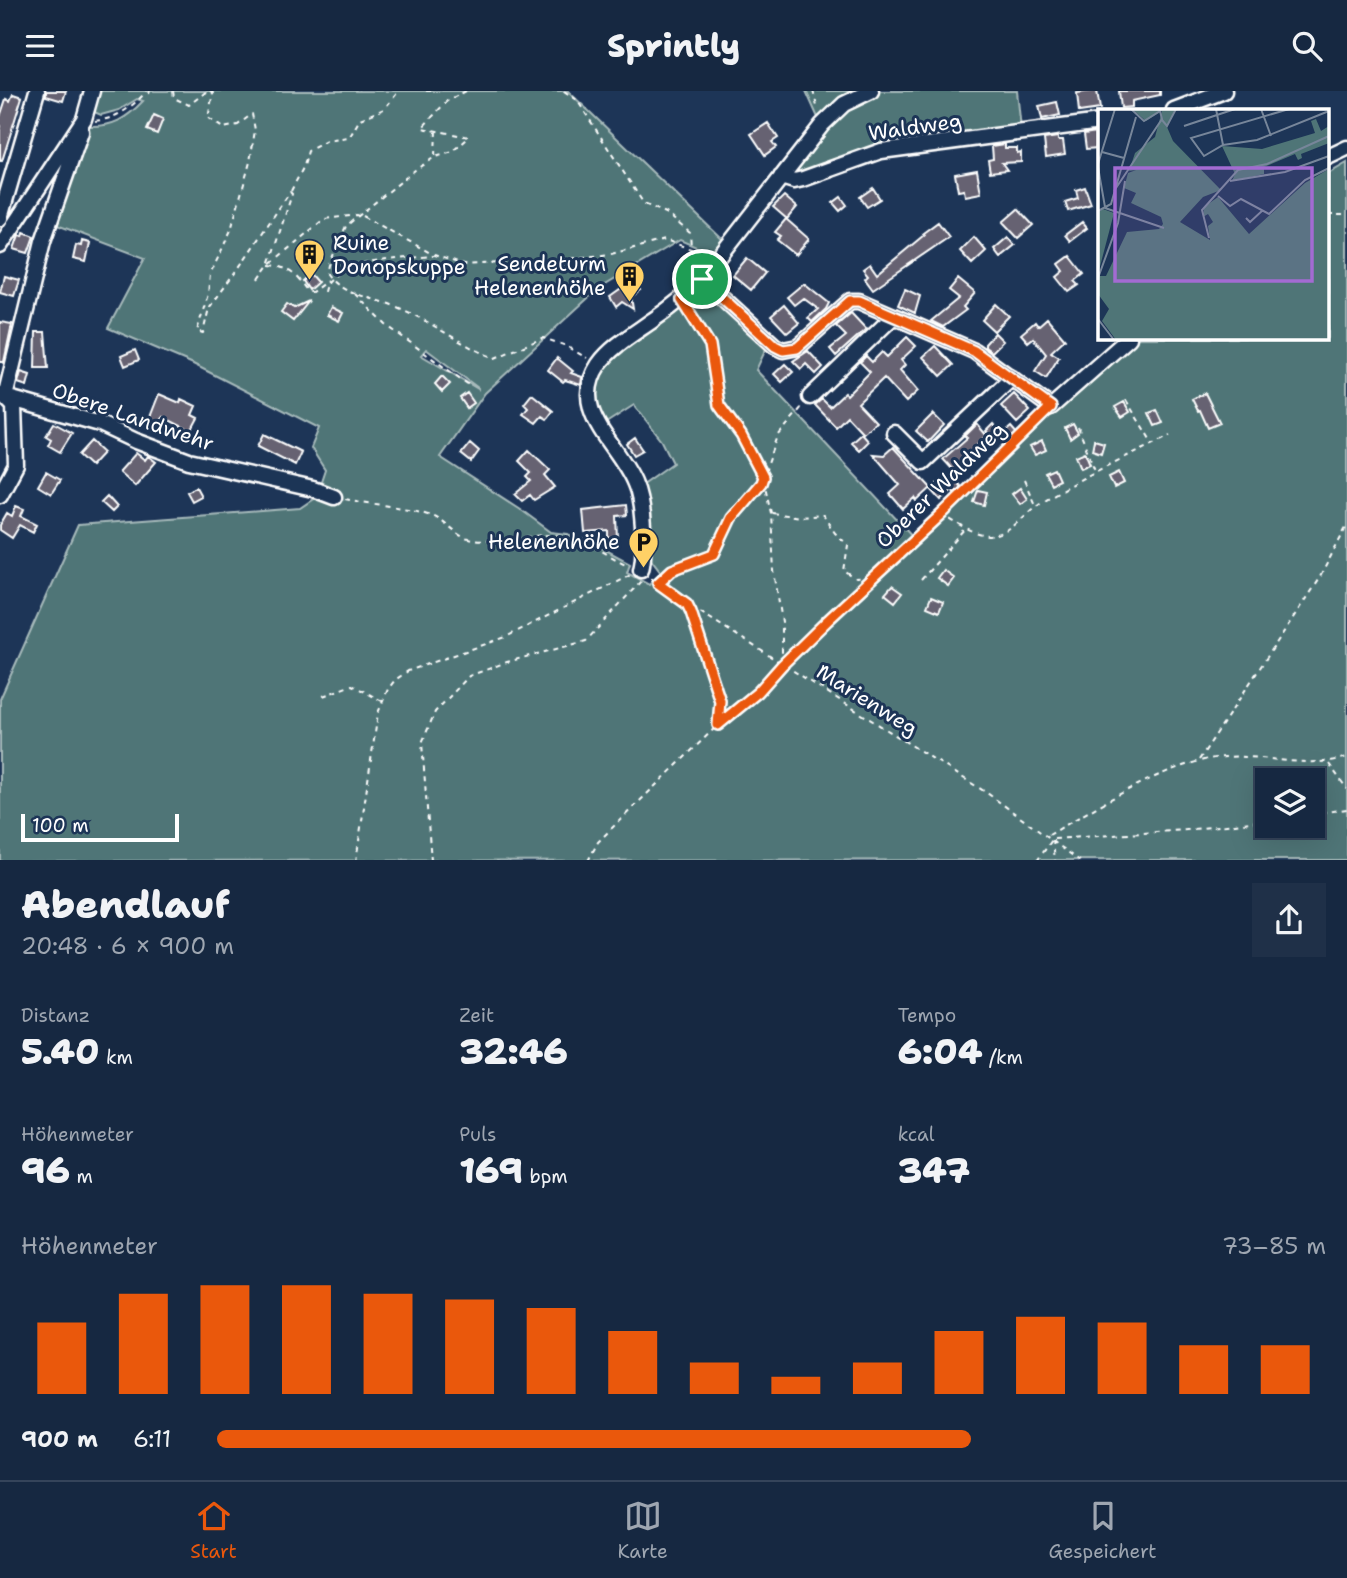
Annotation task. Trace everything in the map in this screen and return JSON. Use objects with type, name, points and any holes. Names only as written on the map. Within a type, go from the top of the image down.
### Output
[{"type":"street","points":[[0,218],[37,91]]},
{"type":"street","points":[[0,495],[16,465],[14,406],[2,396],[43,241],[81,132],[92,91]]},
{"type":"street","points":[[644,572],[638,491],[629,471],[596,423],[591,411],[589,398],[593,377],[612,350],[682,300],[702,279],[822,125],[844,104],[871,91]]},
{"type":"street","points":[[1177,109],[1224,91]]},
{"type":"street","points":[[0,246],[82,122]]},
{"type":"street","name":"Waldweg","points":[[781,177],[794,181],[803,179],[881,151],[1098,122]]},
{"type":"street","points":[[1330,156],[1347,148]]},
{"type":"street","points":[[702,279],[775,346],[783,350],[797,348],[850,301],[859,301],[974,351],[1051,407],[1128,339]]},
{"type":"street","points":[[810,397],[894,316]]},
{"type":"street","points":[[894,433],[923,462],[1012,378]]},
{"type":"street","name":"Obere Landwehr","points":[[2,396],[100,424],[189,461],[313,489],[334,497]]},
{"type":"path","points":[[173,91],[174,98],[189,105],[208,91],[213,93],[208,118],[223,128],[238,125],[252,114],[255,130],[250,162],[231,230],[210,275],[208,294],[197,331],[203,333],[209,308],[290,192],[304,166],[307,151],[326,141],[349,138],[360,119],[384,109],[399,91]]},
{"type":"path","points":[[426,91],[435,91]]},
{"type":"path","points":[[466,91],[447,101],[422,128],[469,137],[453,152],[435,157],[415,170],[346,226],[327,274],[354,293],[386,325],[469,385]]},
{"type":"path","points":[[564,91],[577,100],[645,204],[666,213],[690,233],[691,249]]},
{"type":"path","points":[[813,91],[822,125]]},
{"type":"path","points":[[82,122],[113,117],[130,109],[149,92]]},
{"type":"path","points":[[435,157],[436,130]]},
{"type":"path","points":[[269,265],[292,194],[290,192]]},
{"type":"path","points":[[259,279],[269,265],[324,219],[361,215],[434,255],[464,265],[611,254],[665,240],[691,249],[700,257]]},
{"type":"path","points":[[269,265],[284,267],[301,278],[308,292],[312,292],[347,268],[434,255]]},
{"type":"path","points":[[324,292],[330,278]]},
{"type":"path","points":[[354,293],[396,306],[455,337],[473,350],[495,358],[543,338],[586,357]]},
{"type":"path","points":[[682,300],[710,345],[719,405],[741,435],[763,477],[771,513],[774,571],[782,622],[782,665]]},
{"type":"path","points":[[658,583],[672,570],[714,554],[731,518],[761,483],[778,436],[810,397]]},
{"type":"path","points":[[1126,400],[1153,444]]},
{"type":"path","name":"Oberer Waldweg","points":[[588,860],[598,842],[718,725],[758,692],[782,665],[1051,407]]},
{"type":"path","points":[[1077,427],[1096,473]]},
{"type":"path","points":[[942,514],[966,529],[995,536],[1036,506],[1170,435]]},
{"type":"path","points":[[1024,480],[1036,506]]},
{"type":"path","name":"Marienweg","points":[[334,497],[434,516],[469,540],[502,541],[535,536],[566,536],[593,545],[644,572],[687,604],[987,793],[1080,860]]},
{"type":"path","points":[[771,513],[800,517],[824,515],[835,533],[848,545],[844,571],[856,579],[874,577]]},
{"type":"path","points":[[1199,760],[1320,577],[1347,525]]},
{"type":"path","points":[[921,580],[966,529]]},
{"type":"path","points":[[356,860],[378,713],[395,680],[408,671],[506,637],[644,572]]},
{"type":"path","points":[[430,860],[422,743],[435,712],[469,676],[507,662],[586,641],[644,572]]},
{"type":"path","points":[[687,604],[720,701],[718,725]]},
{"type":"path","points":[[323,696],[352,685],[382,701]]},
{"type":"path","points":[[1048,836],[1123,794],[1199,760],[1242,756],[1329,763],[1347,757]]},
{"type":"path","points":[[1329,763],[1347,789]]},
{"type":"path","points":[[1325,812],[1347,809]]},
{"type":"path","points":[[1052,839],[1186,830],[1255,821]]},
{"type":"path","points":[[1037,860],[1052,839]]},
{"type":"path","points":[[1052,839],[1055,860]]},
{"type":"green space","points":[[100,91],[568,91],[724,241],[714,249],[701,249],[680,240],[598,289],[485,393],[440,457],[551,532],[568,534],[593,543],[630,563],[627,572],[649,584],[661,572],[649,556],[639,487],[673,463],[662,441],[634,405],[603,425],[594,397],[601,370],[626,344],[705,287],[767,347],[756,370],[918,542],[1064,400],[1085,385],[1135,339],[1330,339],[1330,173],[1347,163],[1347,860],[0,860],[0,699],[78,525],[300,508],[316,497],[325,470],[311,448],[319,428],[191,363],[108,328],[145,258],[57,225],[88,126],[118,121],[143,101],[137,99],[119,110],[101,115],[92,111]],"holes":[[[426,349],[478,389],[421,355]]]},
{"type":"green space","points":[[806,91],[1017,91],[1021,129],[945,140],[802,175],[796,168],[824,131]]},
{"type":"building","points":[[46,91],[66,91],[63,101],[46,96]]},
{"type":"building","points":[[1097,91],[1100,109],[1079,112],[1077,93]]},
{"type":"building","points":[[1119,91],[1160,91],[1160,95],[1132,101],[1132,107],[1121,108]]},
{"type":"building","points":[[13,94],[22,97],[0,161],[0,117],[6,99],[10,101]]},
{"type":"building","points":[[1057,102],[1060,115],[1042,119],[1039,106]]},
{"type":"building","points":[[154,115],[163,119],[157,134],[147,130]]},
{"type":"building","points":[[768,123],[778,138],[772,142],[776,147],[765,155],[751,134]]},
{"type":"building","points":[[1096,132],[1098,148],[1086,149],[1084,134]]},
{"type":"building","points":[[1058,137],[1058,140],[1063,140],[1065,154],[1046,157],[1044,139]]},
{"type":"building","points":[[1005,144],[1005,148],[1017,148],[1017,153],[1021,152],[1021,162],[1002,163],[1007,170],[990,172],[988,160],[993,159],[992,146]]},
{"type":"building","points":[[977,170],[981,193],[965,196],[964,190],[958,191],[955,174]]},
{"type":"building","points":[[1085,187],[1091,204],[1068,211],[1065,202],[1078,198],[1076,190]]},
{"type":"building","points":[[873,188],[880,199],[867,207],[860,197]]},
{"type":"building","points":[[784,196],[797,207],[787,219],[773,207]]},
{"type":"building","points":[[841,197],[847,205],[840,211],[833,203]]},
{"type":"building","points":[[1018,209],[1033,225],[1018,238],[1003,222]]},
{"type":"building","points":[[786,219],[809,239],[796,255],[777,240],[781,236],[775,232]]},
{"type":"building","points":[[938,222],[949,237],[873,289],[865,278],[868,275],[863,269],[870,264],[877,274]]},
{"type":"building","points":[[1082,222],[1087,228],[1070,241],[1065,235]]},
{"type":"building","points":[[24,232],[34,236],[28,253],[14,249],[19,235],[23,236]]},
{"type":"building","points":[[974,237],[986,251],[972,264],[960,251]]},
{"type":"building","points":[[1008,237],[1015,245],[1000,257],[994,249]]},
{"type":"building","points":[[82,241],[90,243],[86,262],[73,259],[76,245],[81,246]]},
{"type":"building","points":[[1070,256],[1084,274],[1075,281],[1079,285],[1069,292],[1057,277],[1064,271],[1059,264]]},
{"type":"building","points":[[747,258],[765,273],[751,290],[733,275]]},
{"type":"building","name":"Ruine Donopskuppe","points":[[311,274],[318,282],[309,290],[303,281]]},
{"type":"building","points":[[4,276],[19,280],[14,296],[0,292]]},
{"type":"building","points":[[958,279],[975,293],[963,307],[966,310],[943,327],[931,321],[959,298],[949,290]]},
{"type":"building","points":[[634,280],[641,290],[631,297],[633,309],[622,302],[616,307],[610,297]]},
{"type":"building","points":[[804,283],[829,303],[812,322],[808,318],[818,309],[803,298],[794,305],[787,297]]},
{"type":"building","points":[[905,289],[920,296],[915,313],[898,305]]},
{"type":"building","points":[[309,301],[293,321],[281,312],[287,304],[294,308]]},
{"type":"building","points":[[996,304],[1009,316],[994,331],[982,320]]},
{"type":"building","points":[[784,305],[799,323],[787,333],[771,316]]},
{"type":"building","points":[[331,307],[343,313],[339,321],[327,315]]},
{"type":"building","points":[[851,313],[866,329],[836,356],[830,349],[846,336],[836,326]]},
{"type":"building","points":[[1047,318],[1065,339],[1051,352],[1059,357],[1046,378],[1035,371],[1046,354],[1033,338],[1028,342],[1021,334],[1035,322],[1038,326]]},
{"type":"building","points":[[0,322],[12,324],[4,362],[0,362]]},
{"type":"building","points":[[36,332],[45,332],[48,368],[35,368]]},
{"type":"building","points":[[995,333],[1003,341],[992,352],[985,344]]},
{"type":"building","points":[[907,337],[916,346],[901,360],[905,365],[900,370],[918,391],[906,402],[884,378],[858,403],[876,422],[863,433],[847,416],[836,427],[815,405],[822,399],[830,407],[845,393],[847,395],[870,372],[860,362],[866,356],[872,362],[882,352],[887,357]]},
{"type":"building","points":[[935,346],[953,365],[941,376],[923,357]]},
{"type":"building","points":[[135,350],[139,360],[125,366],[121,356]]},
{"type":"building","points":[[808,351],[823,367],[816,374],[806,364],[801,369],[793,361]]},
{"type":"building","points":[[557,358],[573,371],[571,373],[582,377],[581,385],[565,380],[563,382],[548,370]]},
{"type":"building","points":[[785,364],[793,372],[782,382],[774,374]]},
{"type":"building","points":[[21,372],[30,375],[27,386],[18,383]]},
{"type":"building","points":[[442,376],[450,384],[442,392],[435,384]]},
{"type":"building","points":[[467,393],[474,403],[467,408],[460,398]]},
{"type":"building","points":[[1205,393],[1220,423],[1208,428],[1192,399]]},
{"type":"building","points":[[159,394],[196,406],[192,415],[198,418],[191,431],[163,417],[158,430],[147,425]]},
{"type":"building","points":[[532,394],[553,411],[547,419],[542,416],[536,423],[523,414],[528,408],[524,404]]},
{"type":"building","points":[[1014,394],[1030,411],[1017,423],[1001,406]]},
{"type":"building","points":[[1124,402],[1130,412],[1122,417],[1115,407]]},
{"type":"building","points":[[1157,410],[1163,423],[1155,426],[1149,413]]},
{"type":"building","points":[[933,414],[944,425],[928,442],[916,431]]},
{"type":"building","points":[[54,423],[72,433],[60,452],[48,445],[51,439],[46,436]]},
{"type":"building","points":[[977,424],[987,436],[964,457],[967,460],[954,471],[943,459],[967,438],[965,436]]},
{"type":"building","points":[[993,424],[1002,434],[995,441],[986,431]]},
{"type":"building","points":[[1073,424],[1078,433],[1070,439],[1065,428]]},
{"type":"building","points":[[1011,427],[1018,435],[1011,441],[1004,433]]},
{"type":"building","points":[[861,433],[868,441],[859,450],[851,442]]},
{"type":"building","points":[[264,434],[301,452],[295,465],[258,446]]},
{"type":"building","points":[[635,438],[643,450],[634,455],[627,444]]},
{"type":"building","points":[[1094,440],[1104,443],[1101,453],[1092,450]]},
{"type":"building","points":[[92,441],[104,452],[91,466],[79,455]]},
{"type":"building","points":[[1042,441],[1046,450],[1035,455],[1030,447]]},
{"type":"building","points":[[470,443],[479,451],[471,462],[461,454]]},
{"type":"building","points":[[893,447],[931,488],[903,509],[890,494],[900,485],[873,454],[884,455]]},
{"type":"building","points":[[529,450],[550,470],[545,475],[555,487],[534,500],[530,495],[522,501],[515,494],[531,481],[527,477],[531,473],[519,461]]},
{"type":"building","points":[[1085,452],[1090,464],[1081,468],[1076,456]]},
{"type":"building","points":[[136,453],[145,460],[148,456],[156,462],[135,486],[119,472]]},
{"type":"building","points":[[1054,469],[1059,480],[1051,484],[1045,473]]},
{"type":"building","points":[[46,472],[60,480],[51,494],[38,486]]},
{"type":"building","points":[[1119,472],[1124,483],[1114,488],[1109,477]]},
{"type":"building","points":[[952,477],[961,487],[955,494],[952,490],[941,500],[931,489],[940,481],[943,484]]},
{"type":"building","points":[[196,487],[201,496],[192,501],[187,492]]},
{"type":"building","points":[[1020,488],[1027,499],[1020,504],[1012,494]]},
{"type":"building","points":[[978,490],[987,492],[984,505],[974,502]]},
{"type":"building","points":[[107,496],[117,507],[112,512],[101,502]]},
{"type":"building","points":[[626,505],[627,515],[617,516],[618,539],[609,539],[609,531],[585,533],[583,510]]},
{"type":"building","points":[[16,506],[24,509],[21,516],[37,524],[33,532],[20,525],[12,538],[0,530],[0,525],[7,513],[12,516]]},
{"type":"building","points":[[943,570],[954,578],[948,586],[937,578]]},
{"type":"building","points":[[892,586],[902,593],[895,602],[885,594]]},
{"type":"building","points":[[931,597],[943,602],[939,612],[927,607]]},
{"type":"place","name":"Ruine Donopskuppe","points":[[310,282]]},
{"type":"place","name":"Sendeturm Helenenhöhe","points":[[629,303]]},
{"type":"place","name":"Helenenhöhe","points":[[643,569]]},
{"type":"route","points":[[702,279],[775,346],[783,350],[797,348],[850,301],[855,300],[974,351],[1051,407],[828,620],[758,692],[718,725],[721,715],[720,701],[691,612],[687,604],[658,583],[672,570],[714,554],[731,518],[761,483],[763,477],[741,435],[719,405],[710,345],[682,300],[702,279]]}]
